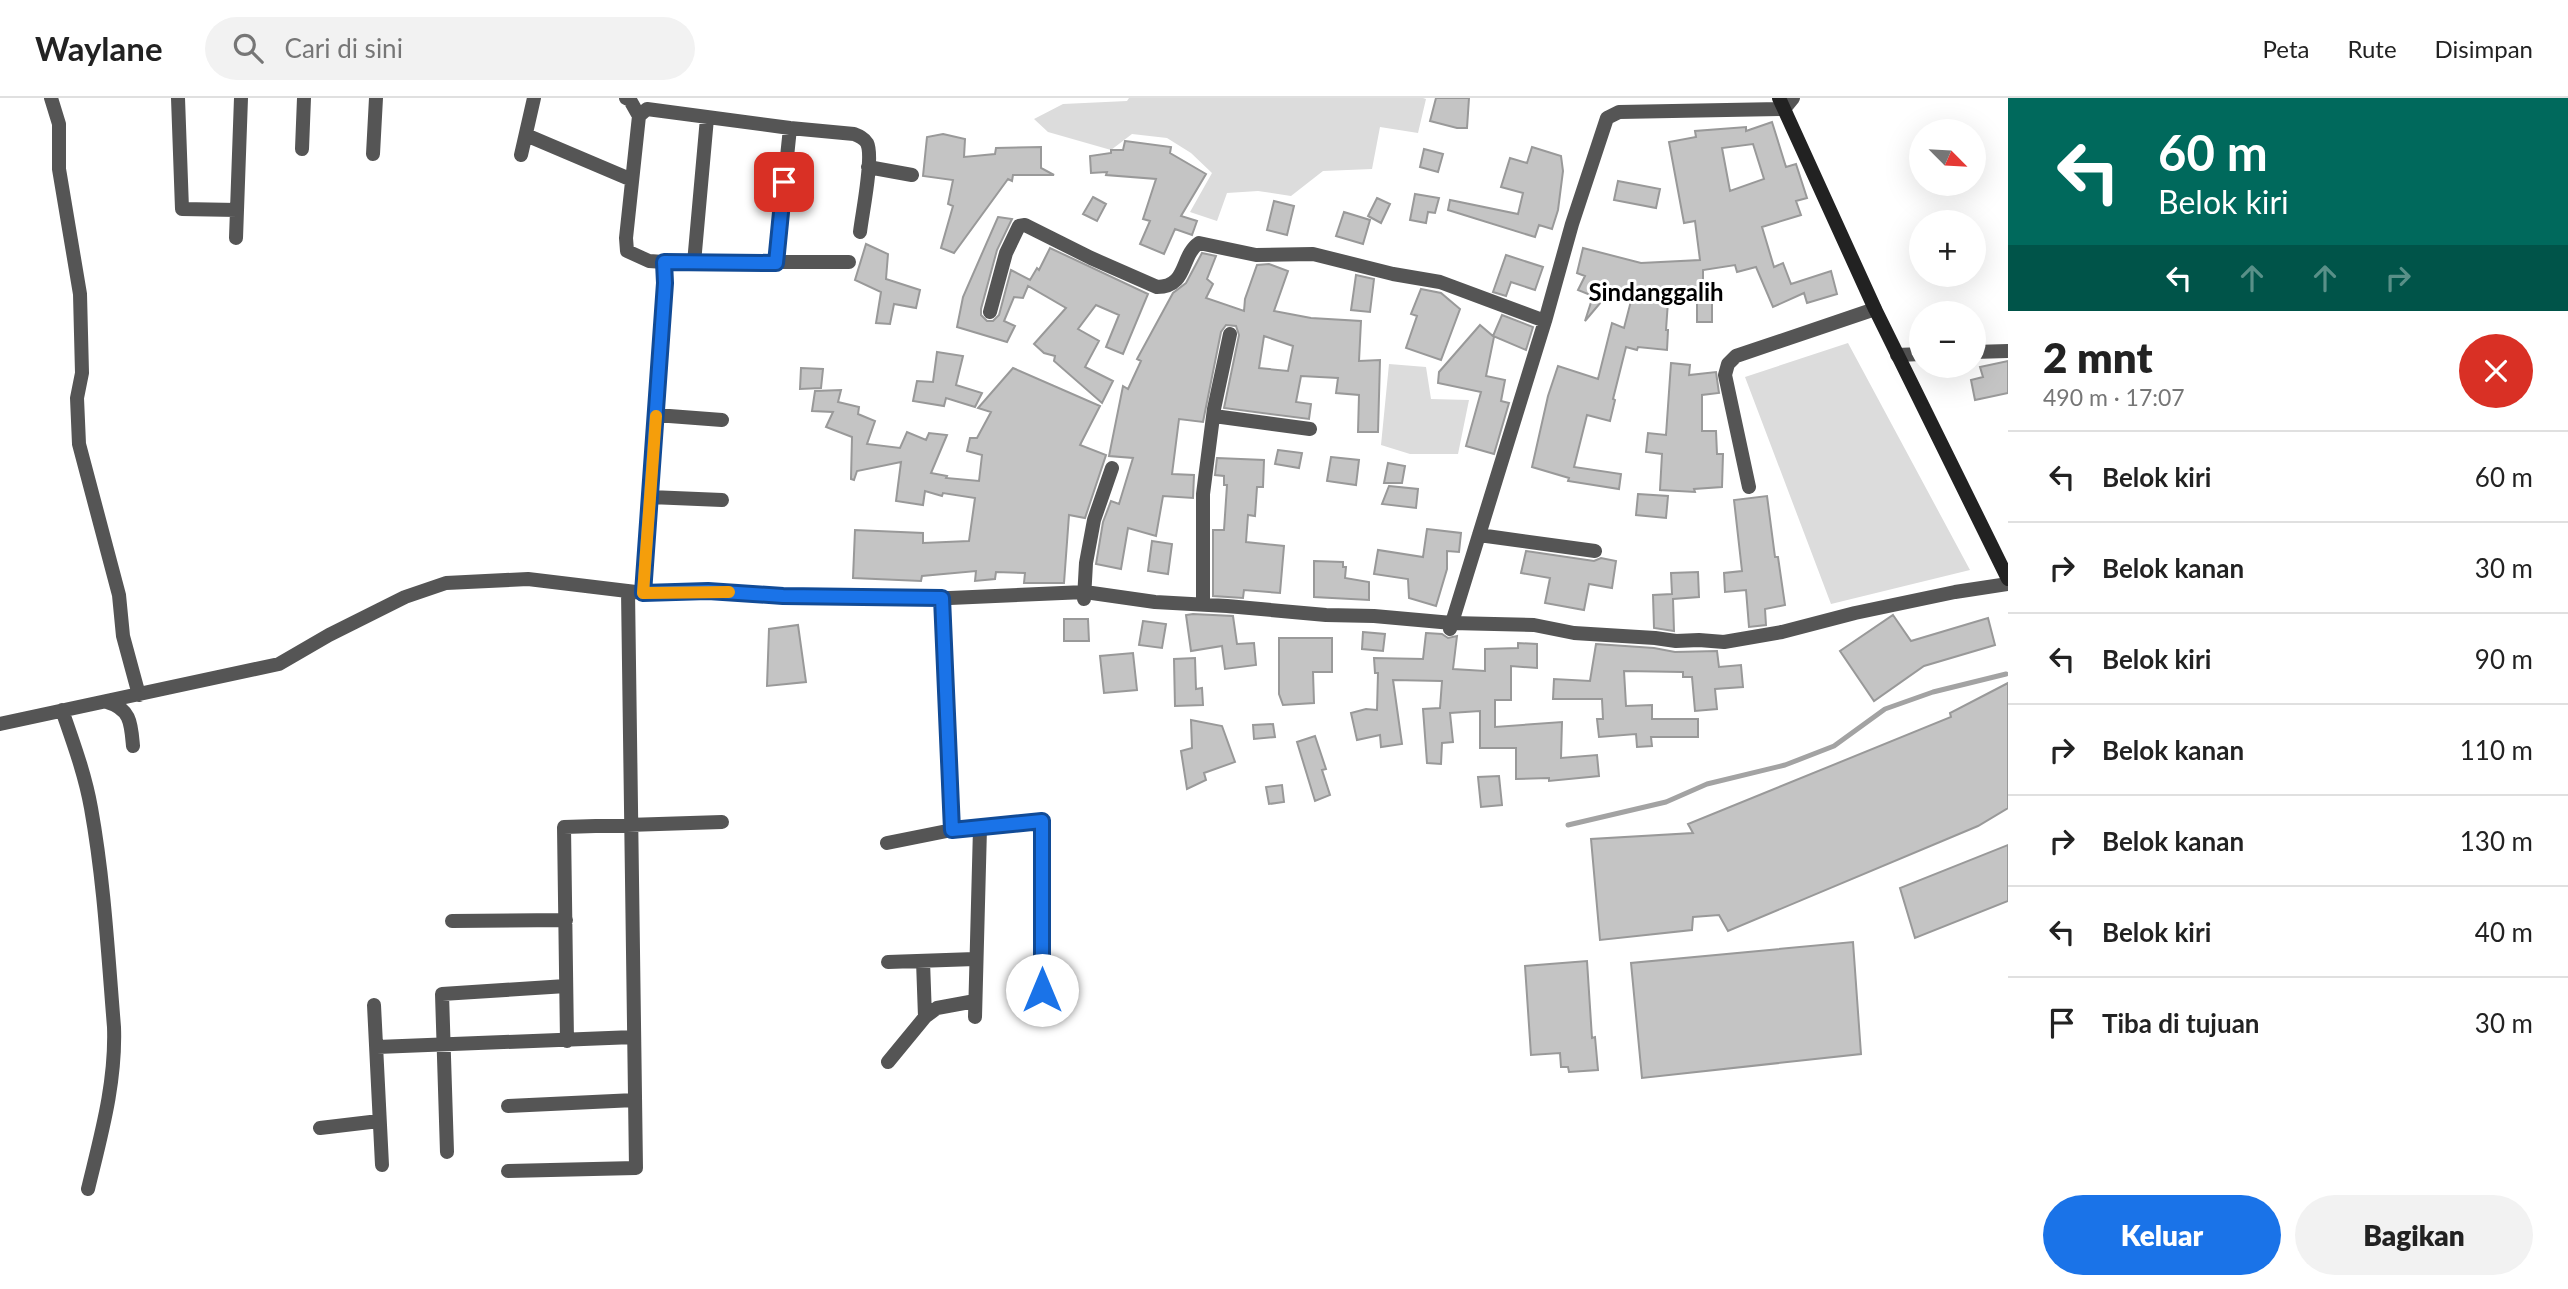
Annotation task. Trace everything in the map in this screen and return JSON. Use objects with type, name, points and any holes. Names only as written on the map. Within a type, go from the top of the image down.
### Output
[{"type":"main road","points":[[1785,102],[1875,309],[2008,581]]},
{"type":"street","points":[[51,98],[59,124],[60,169],[80,294],[82,373],[77,398],[79,444],[119,595],[122,636],[139,695]]},
{"type":"street","points":[[178,98],[182,209],[237,209]]},
{"type":"street","points":[[236,238],[241,98]]},
{"type":"street","points":[[302,149],[304,98]]},
{"type":"street","points":[[373,154],[376,98]]},
{"type":"street","points":[[521,155],[534,98]]},
{"type":"street","points":[[626,98],[639,116],[626,238],[627,251],[649,261],[664,262],[849,262]]},
{"type":"street","points":[[1451,627],[1576,211],[1607,118],[1619,111],[1785,102]]},
{"type":"street","points":[[639,116],[647,109],[861,137],[868,146],[868,167],[860,232]]},
{"type":"street","points":[[694,262],[707,118]]},
{"type":"street","points":[[776,263],[790,128]]},
{"type":"street","points":[[526,135],[632,180]]},
{"type":"street","points":[[868,167],[912,175]]},
{"type":"street","points":[[990,312],[1006,253],[1019,226],[1025,225],[1157,287],[1175,282],[1199,243],[1256,255],[1313,254],[1440,282],[1545,321]]},
{"type":"street","points":[[643,593],[665,283],[664,262]]},
{"type":"street","points":[[1749,487],[1725,375],[1728,364],[1736,356],[1875,309]]},
{"type":"street","points":[[1203,605],[1203,494],[1214,416],[1230,334]]},
{"type":"street","points":[[1986,352],[2008,351]]},
{"type":"street","points":[[1898,355],[1909,355]]},
{"type":"street","points":[[656,415],[722,420]]},
{"type":"street","points":[[1214,416],[1310,429]]},
{"type":"street","points":[[1084,596],[1086,563],[1094,520],[1112,468]]},
{"type":"street","points":[[650,497],[722,500]]},
{"type":"street","points":[[1479,535],[1595,551]]},
{"type":"street","points":[[0,724],[279,664],[329,635],[405,597],[446,583],[528,579],[643,593],[708,591],[783,596],[942,598],[1009,597],[1057,592],[1154,603],[1374,616],[1451,627],[1534,625],[1574,633],[1724,642],[1782,632],[1855,613],[2008,581]]},
{"type":"street","points":[[508,1171],[636,1168],[628,591]]},
{"type":"street","points":[[942,598],[952,830]]},
{"type":"street","points":[[106,701],[129,715],[133,746]]},
{"type":"street","points":[[62,710],[91,805],[98,852],[114,1027],[115,1055],[111,1093],[88,1189]]},
{"type":"street","points":[[887,843],[952,830],[1042,821],[1042,990]]},
{"type":"street","points":[[567,1041],[565,827],[722,822]]},
{"type":"street","points":[[975,1017],[980,828]]},
{"type":"street","points":[[452,921],[566,920]]},
{"type":"street","points":[[888,962],[975,960]]},
{"type":"street","points":[[923,961],[925,1017]]},
{"type":"street","points":[[447,1152],[442,994],[566,986]]},
{"type":"street","points":[[888,1062],[925,1017],[937,1008],[975,1001]]},
{"type":"street","points":[[374,1005],[382,1165]]},
{"type":"street","points":[[377,1047],[634,1037]]},
{"type":"street","points":[[508,1106],[635,1100]]},
{"type":"street","points":[[320,1128],[379,1121]]},
{"type":"shaded area","points":[[1129,98],[1426,99],[1418,133],[1380,127],[1372,169],[1323,171],[1291,196],[1258,191],[1227,193],[1217,221],[1190,212],[1212,173],[1191,153],[1167,138],[1132,134],[1111,150],[1048,132],[1034,119],[1063,104],[1127,101]]},
{"type":"shaded area","points":[[1848,343],[1970,570],[1831,604],[1745,377]]},
{"type":"shaded area","points":[[1389,364],[1426,367],[1431,399],[1469,400],[1458,454],[1410,454],[1381,445]]},
{"type":"building","points":[[1436,98],[1469,98],[1467,128],[1430,121]]},
{"type":"building","points":[[1772,122],[1786,167],[1796,164],[1807,198],[1796,201],[1801,215],[1762,227],[1774,267],[1783,263],[1791,284],[1831,271],[1837,294],[1807,303],[1804,293],[1773,307],[1756,267],[1737,272],[1735,265],[1703,270],[1703,286],[1669,287],[1667,350],[1638,347],[1637,350],[1626,347],[1610,421],[1587,415],[1574,467],[1621,474],[1619,489],[1568,481],[1569,478],[1532,467],[1548,396],[1558,366],[1598,379],[1612,323],[1624,328],[1632,297],[1606,296],[1585,321],[1593,296],[1578,290],[1585,276],[1577,273],[1583,248],[1641,263],[1700,260],[1695,221],[1684,223],[1669,142],[1696,137],[1695,131],[1746,127],[1746,131]],"holes":[[[1753,144],[1764,179],[1730,191],[1722,148]]]},
{"type":"building","points":[[943,134],[965,139],[964,157],[995,154],[996,148],[1041,147],[1041,168],[1054,175],[1013,175],[1012,181],[1008,179],[954,253],[941,248],[953,206],[948,204],[953,180],[923,176],[927,137]]},
{"type":"building","points":[[1125,141],[1171,147],[1170,153],[1206,174],[1181,216],[1197,221],[1192,235],[1175,229],[1164,254],[1140,244],[1150,221],[1143,219],[1156,179],[1106,175],[1107,172],[1091,173],[1090,156],[1111,153],[1111,150],[1123,150]]},
{"type":"building","points":[[1532,147],[1561,156],[1563,171],[1558,210],[1552,229],[1539,225],[1535,237],[1448,210],[1450,200],[1518,214],[1523,193],[1501,187],[1510,158],[1527,163]]},
{"type":"building","points":[[1424,149],[1443,154],[1438,172],[1420,167]]},
{"type":"building","points":[[1618,181],[1660,189],[1656,208],[1614,200]]},
{"type":"building","points":[[1415,194],[1439,198],[1435,213],[1428,212],[1426,223],[1410,220]]},
{"type":"building","points":[[1093,197],[1106,204],[1097,221],[1083,214]]},
{"type":"building","points":[[1377,198],[1390,204],[1381,223],[1368,216]]},
{"type":"building","points":[[1274,201],[1294,206],[1287,235],[1267,230]]},
{"type":"building","points":[[1344,212],[1370,220],[1363,244],[1336,236]]},
{"type":"building","points":[[998,217],[1012,219],[997,250],[981,309],[981,315],[987,321],[993,321],[999,315],[1011,270],[1030,280],[1037,268],[1039,270],[1050,248],[1148,294],[1123,354],[1106,347],[1119,315],[1096,305],[1078,329],[1099,341],[1085,367],[1113,381],[1102,403],[1054,361],[1055,356],[1044,353],[1034,344],[1066,308],[1028,286],[1023,298],[1014,297],[1004,321],[1015,326],[1007,342],[957,327],[963,297]]},
{"type":"building","points":[[866,244],[888,254],[886,279],[920,290],[916,308],[894,304],[890,324],[876,323],[881,292],[855,280]]},
{"type":"building","points":[[1202,253],[1216,256],[1207,279],[1213,284],[1206,298],[1244,311],[1245,299],[1257,265],[1269,264],[1288,271],[1274,311],[1311,318],[1361,321],[1359,361],[1380,360],[1378,432],[1358,432],[1359,395],[1336,393],[1338,378],[1301,376],[1296,402],[1311,404],[1309,419],[1224,408],[1239,335],[1236,326],[1226,325],[1221,332],[1203,422],[1179,419],[1172,474],[1194,475],[1193,498],[1163,496],[1156,536],[1128,528],[1121,569],[1096,564],[1103,522],[1111,501],[1119,504],[1133,458],[1109,456],[1123,386],[1128,389],[1141,361],[1137,359],[1173,293],[1186,283]],"holes":[[[1264,336],[1293,346],[1288,371],[1259,368]]]},
{"type":"building","points":[[1506,255],[1543,267],[1535,290],[1511,282],[1506,296],[1493,292]]},
{"type":"building","points":[[1356,275],[1374,279],[1370,312],[1351,310]]},
{"type":"building","points":[[1421,289],[1441,293],[1460,309],[1441,360],[1406,348],[1417,316],[1411,314]]},
{"type":"building","points":[[1697,296],[1712,296],[1712,322],[1697,322]]},
{"type":"building","points":[[1502,315],[1533,327],[1526,350],[1493,336]]},
{"type":"building","points":[[1480,325],[1494,337],[1486,376],[1505,380],[1501,401],[1509,403],[1494,454],[1466,446],[1481,392],[1438,383],[1439,372]]},
{"type":"building","points":[[937,352],[963,356],[956,385],[982,393],[975,407],[946,398],[944,406],[913,401],[917,381],[933,382]]},
{"type":"building","points":[[2008,361],[2008,393],[1975,400],[1971,380],[1986,378],[1986,366]]},
{"type":"building","points":[[1671,363],[1690,365],[1689,375],[1716,372],[1719,393],[1702,395],[1702,431],[1716,431],[1717,454],[1723,454],[1722,487],[1694,489],[1695,492],[1660,490],[1662,454],[1646,452],[1648,433],[1666,435]]},
{"type":"building","points":[[801,368],[823,369],[821,388],[800,389]]},
{"type":"building","points":[[1013,368],[1100,406],[1080,445],[1106,455],[1085,518],[1069,515],[1064,583],[1024,583],[1025,573],[996,572],[995,579],[975,581],[976,571],[922,576],[921,581],[853,578],[855,530],[923,533],[923,543],[969,541],[975,498],[943,493],[942,496],[925,491],[923,505],[896,501],[901,462],[857,471],[854,480],[851,479],[852,437],[826,427],[833,412],[812,411],[815,391],[841,390],[838,402],[859,407],[858,414],[875,421],[867,444],[900,448],[907,432],[926,440],[929,433],[947,435],[931,473],[947,476],[946,478],[979,481],[982,455],[967,451],[970,438],[977,438],[991,412],[978,408]]},
{"type":"building","points":[[1278,450],[1302,453],[1299,468],[1275,464]]},
{"type":"building","points":[[1331,457],[1359,460],[1356,485],[1327,481]]},
{"type":"building","points":[[1217,458],[1264,460],[1263,487],[1257,487],[1255,516],[1248,515],[1246,542],[1284,546],[1280,593],[1244,590],[1243,598],[1213,596],[1213,530],[1224,530],[1227,485],[1224,485],[1224,476],[1215,475]]},
{"type":"building","points":[[1388,463],[1405,466],[1402,483],[1384,483]]},
{"type":"building","points":[[1389,486],[1418,489],[1416,508],[1382,504]]},
{"type":"building","points":[[1638,494],[1668,496],[1666,518],[1636,515]]},
{"type":"building","points":[[1767,496],[1785,605],[1765,609],[1766,625],[1749,627],[1746,590],[1725,592],[1724,573],[1742,571],[1734,500]]},
{"type":"building","points":[[1427,529],[1461,533],[1459,552],[1447,551],[1447,569],[1436,606],[1409,598],[1408,579],[1374,574],[1378,550],[1423,557]]},
{"type":"building","points":[[1152,541],[1172,544],[1168,574],[1148,571]]},
{"type":"building","points":[[1526,551],[1594,561],[1601,558],[1616,561],[1612,588],[1589,584],[1584,610],[1545,603],[1550,578],[1521,573]]},
{"type":"building","points":[[1314,561],[1343,562],[1343,567],[1346,567],[1345,578],[1369,582],[1369,600],[1314,597]]},
{"type":"building","points":[[1698,572],[1699,597],[1673,599],[1674,631],[1654,628],[1653,595],[1672,594],[1671,573]]},
{"type":"building","points":[[1186,615],[1233,616],[1237,644],[1254,643],[1256,665],[1225,669],[1222,646],[1191,651]]},
{"type":"building","points":[[1893,615],[1911,641],[1988,618],[1995,645],[1924,666],[1874,701],[1840,651]]},
{"type":"building","points":[[1064,619],[1088,619],[1089,641],[1064,641]]},
{"type":"building","points":[[1143,621],[1166,624],[1162,648],[1139,645]]},
{"type":"building","points":[[798,625],[806,682],[767,686],[769,629]]},
{"type":"building","points":[[1363,632],[1385,634],[1383,651],[1362,649]]},
{"type":"building","points":[[1426,633],[1442,634],[1448,638],[1457,636],[1453,669],[1485,671],[1485,649],[1518,648],[1518,643],[1537,644],[1537,668],[1511,666],[1511,700],[1495,700],[1495,727],[1562,722],[1561,758],[1597,755],[1599,776],[1549,781],[1549,778],[1516,779],[1516,748],[1480,748],[1480,711],[1450,713],[1453,742],[1442,743],[1441,764],[1427,763],[1423,709],[1440,708],[1442,681],[1393,680],[1402,744],[1381,747],[1380,735],[1357,740],[1351,713],[1366,709],[1377,710],[1378,673],[1375,673],[1374,658],[1423,659]]},
{"type":"building","points":[[1279,638],[1332,638],[1332,672],[1313,672],[1314,703],[1283,705],[1279,694]]},
{"type":"building","points":[[1596,644],[1675,652],[1717,651],[1719,667],[1741,665],[1743,687],[1715,689],[1717,709],[1695,711],[1692,677],[1683,677],[1683,672],[1624,671],[1626,706],[1652,705],[1652,719],[1698,719],[1698,737],[1651,737],[1652,746],[1637,747],[1636,734],[1599,737],[1597,719],[1603,719],[1602,699],[1553,699],[1554,679],[1590,681]]},
{"type":"building","points":[[1133,653],[1137,690],[1104,693],[1100,656]]},
{"type":"building","points":[[1195,658],[1196,689],[1202,688],[1203,705],[1175,706],[1174,659]]},
{"type":"building","points":[[2008,683],[2008,808],[1978,826],[1728,931],[1719,915],[1693,917],[1692,930],[1600,940],[1591,839],[1693,833],[1688,824],[1951,717],[1950,713]]},
{"type":"building","points":[[1191,720],[1222,726],[1235,762],[1204,773],[1206,780],[1187,789],[1181,751],[1192,748]]},
{"type":"building","points":[[1273,724],[1275,737],[1254,739],[1253,725]]},
{"type":"building","points":[[1315,736],[1326,769],[1322,770],[1330,795],[1315,801],[1297,742]]},
{"type":"building","points":[[1499,776],[1502,805],[1481,807],[1478,777]]},
{"type":"building","points":[[1282,785],[1284,802],[1269,804],[1266,787]]},
{"type":"building","points":[[2008,845],[2008,901],[1915,938],[1900,888]]},
{"type":"building","points":[[1853,942],[1861,1054],[1642,1078],[1631,963]]},
{"type":"building","points":[[1587,961],[1592,1038],[1595,1037],[1598,1070],[1569,1072],[1568,1067],[1561,1067],[1560,1053],[1531,1055],[1525,966]]},
{"type":"waterway","points":[[1568,825],[1666,802],[1707,784],[1785,765],[1834,746],[1885,709],[1933,692],[2006,674]]},
{"type":"slow traffic","points":[[656,416],[643,593],[729,592]]},
{"type":"district","name":"Sindanggalih","points":[[1656,291]]},
{"type":"route","points":[[784,182],[776,263],[664,262],[665,283],[643,593],[708,591],[783,596],[942,598],[952,830],[1042,821],[1042,990]]}]
